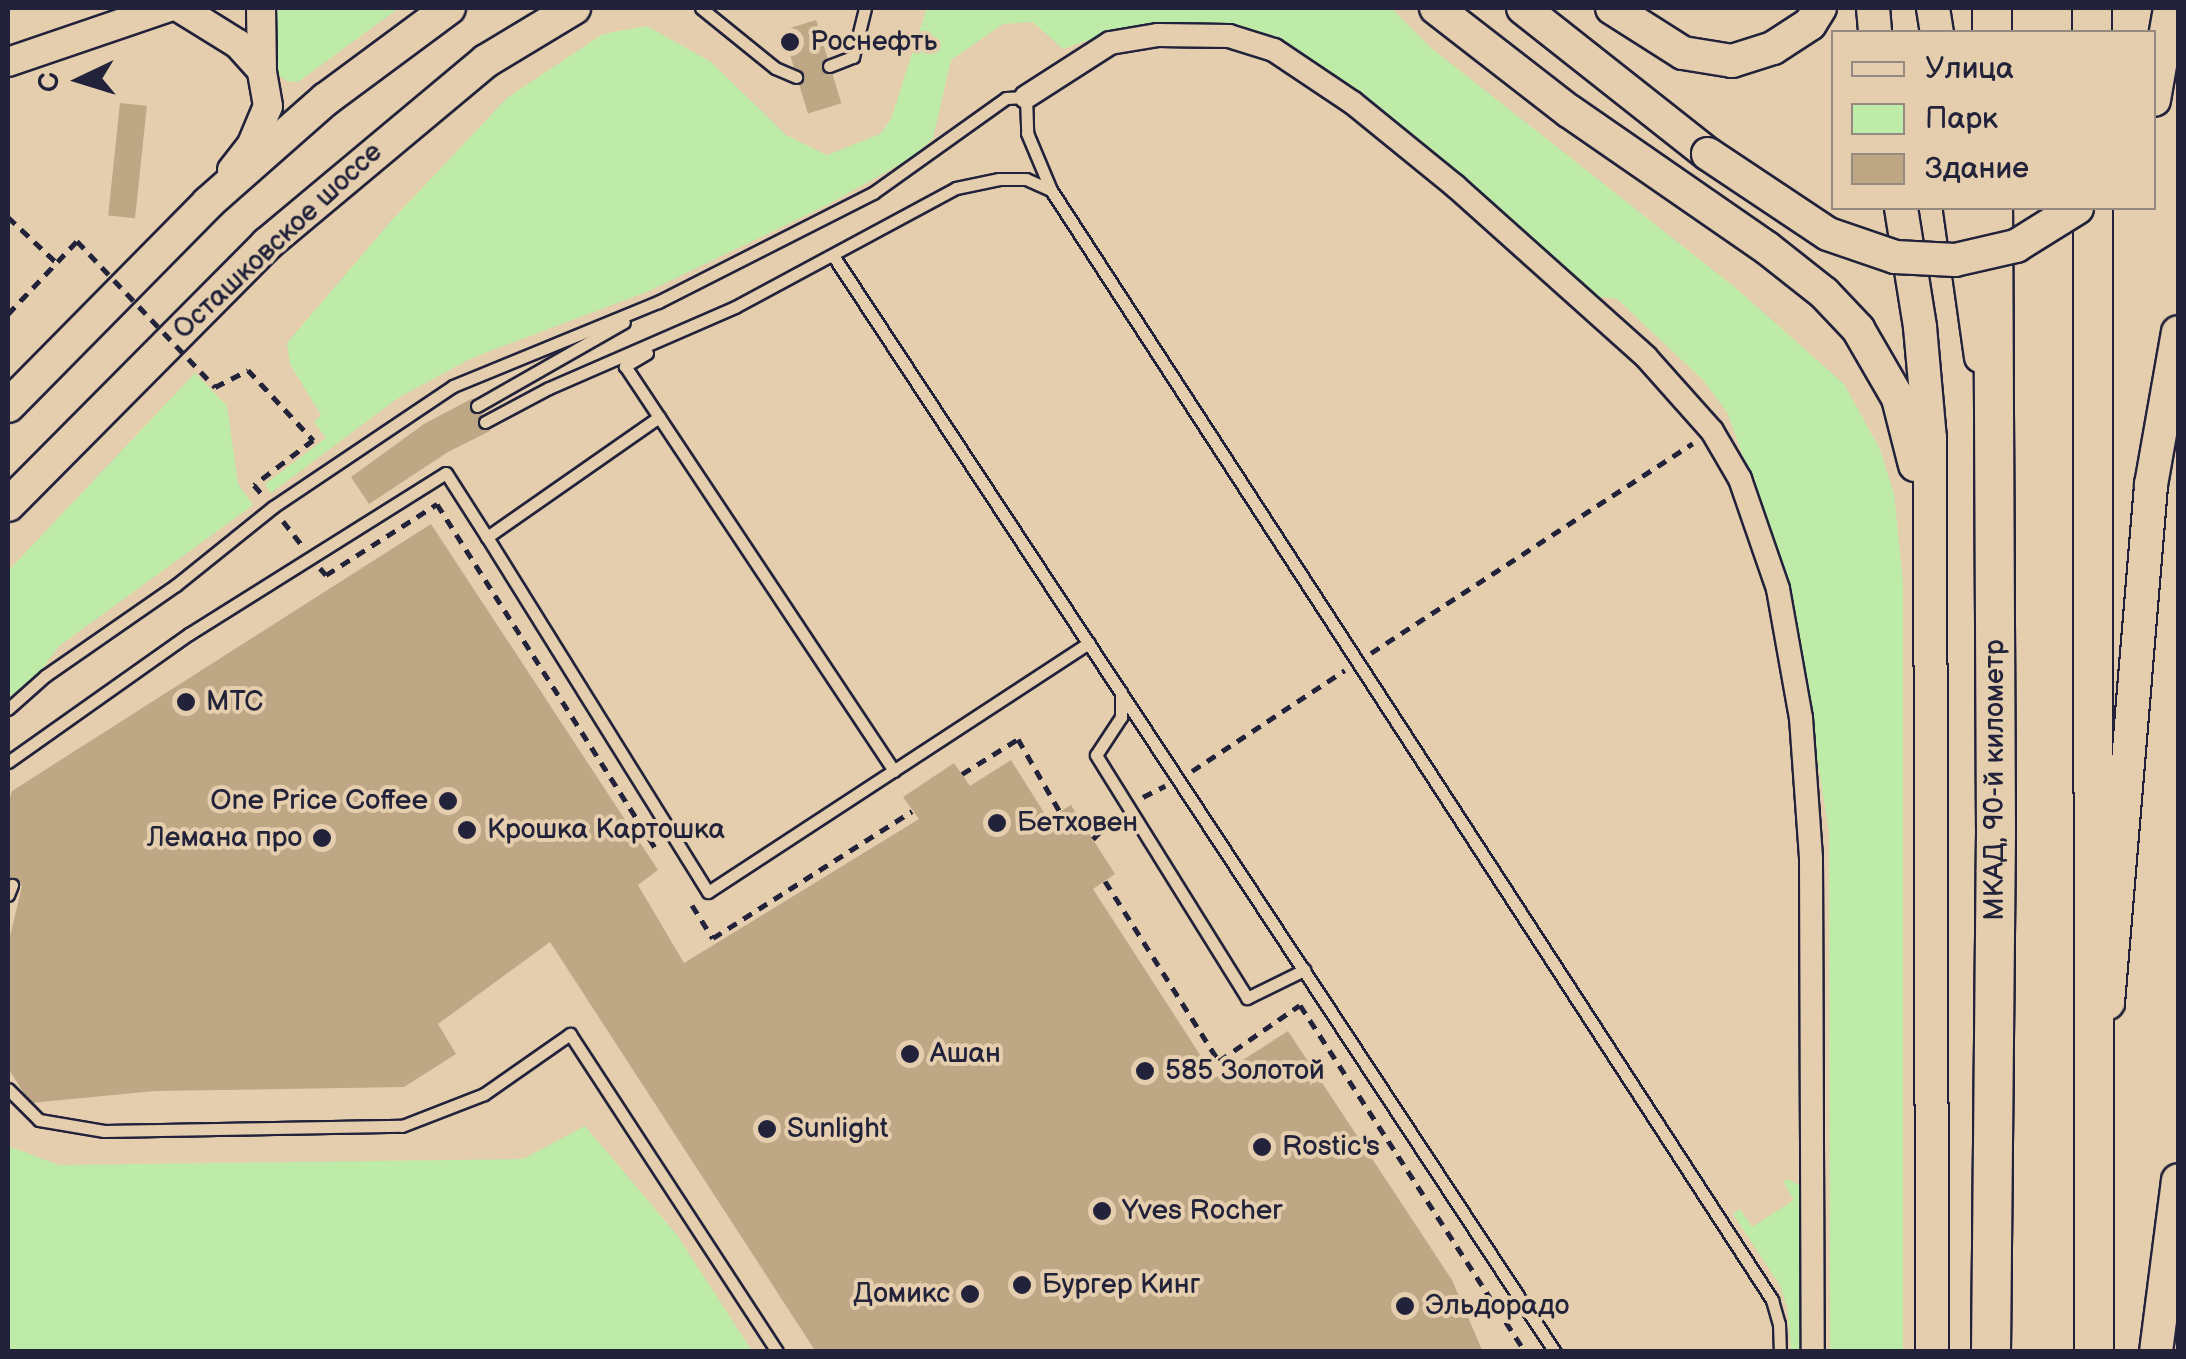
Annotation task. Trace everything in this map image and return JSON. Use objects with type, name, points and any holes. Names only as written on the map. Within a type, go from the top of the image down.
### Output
[{"type":"highway","name":"МКАД, 90-й километр","points":[[1991,1352],[1993,210]]},
{"type":"highway","points":[[2093,210],[2094,1352]]},
{"type":"main road","points":[[8,406],[208,203],[326,99],[449,8]]},
{"type":"main road","name":"Осташковское шоссе","points":[[8,505],[255,254],[370,154],[486,61],[574,8]]},
{"type":"main road","points":[[1436,8],[1569,111],[1767,248],[1824,293],[1858,329],[1898,398],[1913,448],[1929,567]]},
{"type":"main road","points":[[1522,8],[1708,154],[1828,234],[1895,257],[1955,260],[2016,246],[2075,210]]},
{"type":"main road","points":[[1612,8],[1683,54],[1732,61],[1785,40],[1810,24],[1820,8]]},
{"type":"main road","points":[[2156,88],[2170,8]]},
{"type":"main road","points":[[1900,210],[1920,327],[1930,438],[1932,1352]]},
{"type":"main road","points":[[1960,210],[1994,454]]},
{"type":"main road","points":[[2096,1146],[2148,562],[2150,485],[2178,332]]},
{"type":"main road","points":[[2156,1352],[2178,1180]]},
{"type":"street","points":[[8,62],[166,8]]},
{"type":"street","points":[[180,8],[238,44],[262,71]]},
{"type":"street","points":[[208,203],[252,144],[268,106],[262,71],[262,8]]},
{"type":"street","points":[[1026,98],[1110,43],[1158,35],[1229,36],[1274,50],[1353,103],[1456,186],[1646,357],[1712,431],[1740,479],[1778,589],[1807,769],[1813,1352]]},
{"type":"lane","points":[[701,8],[775,68],[796,77]]},
{"type":"lane","points":[[830,66],[853,57],[864,8]]},
{"type":"lane","points":[[477,406],[658,302],[872,193],[1006,98],[1026,98],[1027,133],[1052,190],[1772,1300],[1779,1324],[1780,1352]]},
{"type":"lane","points":[[485,422],[834,257],[956,188],[1012,179],[1052,190]]},
{"type":"lane","points":[[834,257],[1556,1352]]},
{"type":"lane","points":[[8,709],[45,676],[176,585],[273,507],[453,386],[658,302]]},
{"type":"lane","points":[[678,334],[625,366],[894,770]]},
{"type":"lane","points":[[487,537],[660,417]]},
{"type":"lane","points":[[8,762],[189,634],[446,473],[708,892],[1089,643]]},
{"type":"lane","points":[[1122,692],[1122,717],[1096,756],[1247,998],[1304,970]]},
{"type":"lane","points":[[8,1089],[39,1120],[104,1130],[402,1126],[484,1094],[570,1034],[777,1352]]},
{"type":"path","points":[[8,217],[57,263]]},
{"type":"path","points":[[8,314],[77,242],[215,388],[248,370],[313,440],[254,486],[326,575],[438,504],[662,858]]},
{"type":"path","points":[[1093,840],[1127,805],[1179,780],[1712,431]]},
{"type":"path","points":[[550,704],[562,700]]},
{"type":"path","points":[[962,774],[1018,739],[1060,812]]},
{"type":"path","points":[[683,890],[713,938],[912,811]]},
{"type":"path","points":[[1106,881],[1219,1060],[1300,1005],[1525,1352]]},
{"type":"green space","points":[[280,8],[399,8],[298,82],[286,81],[278,74],[270,48],[270,27]]},
{"type":"green space","points":[[927,8],[1391,8],[1430,47],[1737,289],[1844,384],[1880,449],[1894,494],[1903,582],[1903,1351],[1830,1351],[1829,831],[1809,710],[1751,479],[1727,412],[1703,380],[1617,299],[1587,295],[1423,143],[1324,70],[1265,37],[1218,24],[1169,23],[1103,35],[1063,49],[1033,22],[1003,24],[951,60],[933,138],[913,157],[827,205],[649,291],[472,358],[398,398],[271,493],[265,484],[326,438],[314,422],[321,415],[290,364],[287,343],[392,220],[507,98],[603,34],[647,26],[711,62],[786,135],[827,155],[880,134],[891,119]]},
{"type":"green space","points":[[195,373],[227,406],[238,484],[253,505],[59,646],[36,678],[8,698],[8,571]]},
{"type":"green space","points":[[585,1126],[677,1235],[752,1351],[8,1351],[8,1146],[59,1165],[523,1159]]},
{"type":"green space","points":[[1787,1179],[1800,1185],[1801,1351],[1791,1351],[1787,1306],[1779,1284],[1733,1214],[1740,1209],[1752,1227],[1794,1200],[1783,1182]]},
{"type":"building","points":[[816,20],[841,103],[808,113],[783,30]]},
{"type":"building","points":[[120,103],[147,106],[135,218],[108,215]]},
{"type":"building","points":[[473,398],[490,431],[448,452],[369,504],[351,477],[424,424]]},
{"type":"building","points":[[431,524],[658,870],[638,885],[684,963],[919,819],[903,797],[954,763],[970,786],[1011,760],[1048,819],[1071,805],[1115,874],[1093,889],[1215,1078],[1288,1031],[1452,1280],[1483,1352],[816,1352],[550,942],[438,1024],[456,1054],[404,1087],[155,1091],[30,1103],[8,1068],[8,945],[22,886],[8,884],[8,806],[12,791]]},
{"type":"place","name":"Роснефть","points":[[790,42]]},
{"type":"place","name":"МТС","points":[[186,702]]},
{"type":"place","name":"One Price Coffee","points":[[448,801]]},
{"type":"place","name":"Бетховен","points":[[997,823]]},
{"type":"place","name":"Крошка Картошка","points":[[467,830]]},
{"type":"place","name":"Лемана про","points":[[322,838]]},
{"type":"place","name":"Ашан","points":[[910,1054]]},
{"type":"place","name":"585 Золотой","points":[[1145,1071]]},
{"type":"place","name":"Sunlight","points":[[767,1129]]},
{"type":"place","name":"Rostic's","points":[[1262,1147]]},
{"type":"place","name":"Yves Rocher","points":[[1102,1211]]},
{"type":"place","name":"Бургер Кинг","points":[[1022,1285]]},
{"type":"place","name":"Домикс","points":[[970,1294]]},
{"type":"place","name":"Эльдорадо","points":[[1405,1306]]}]
